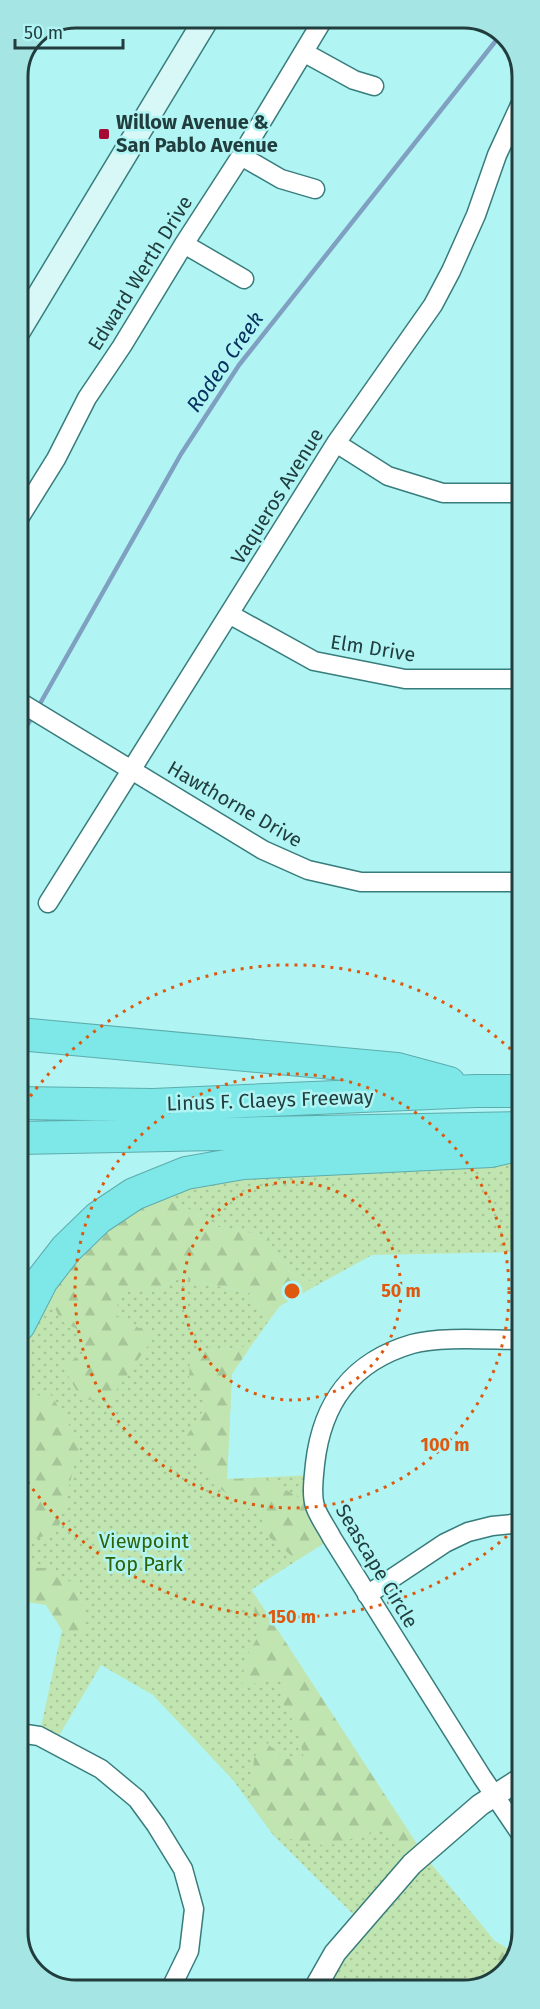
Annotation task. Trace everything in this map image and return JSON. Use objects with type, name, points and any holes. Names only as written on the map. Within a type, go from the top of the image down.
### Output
[{"type":"highway","points":[[28,1035],[397,1069],[476,1091]]},
{"type":"highway","name":"Linus F. Claeys Freeway","points":[[28,1103],[153,1105],[512,1090]]},
{"type":"highway","name":"Linus F. Claeys Freeway","points":[[28,1138],[512,1128]]},
{"type":"highway","points":[[28,1307],[42,1280],[66,1249],[98,1218],[134,1194],[186,1173],[243,1163],[491,1151],[512,1146]]},
{"type":"main road","points":[[28,314],[198,28]]},
{"type":"street","name":"Edward Werth Drive","points":[[28,504],[56,459],[87,398],[241,156],[318,29]]},
{"type":"street","points":[[305,53],[354,80],[374,86]]},
{"type":"street","name":"Vaqueros Avenue","points":[[48,903],[336,443],[409,342],[452,272],[476,215],[496,155],[512,122]]},
{"type":"street","points":[[241,156],[281,179],[315,189]]},
{"type":"street","points":[[184,244],[244,279]]},
{"type":"street","points":[[336,443],[388,476],[443,493],[512,493]]},
{"type":"street","name":"Elm Drive","points":[[229,614],[314,662],[405,679],[512,679]]},
{"type":"street","name":"Hawthorne Drive","points":[[28,706],[263,850],[308,870],[361,882],[512,882]]},
{"type":"street","name":"Seascape Circle","points":[[512,1340],[414,1343],[368,1363],[339,1391],[325,1419],[317,1445],[314,1475],[314,1506],[367,1595],[512,1822]]},
{"type":"street","points":[[367,1595],[445,1544],[468,1532],[512,1524]]},
{"type":"street","points":[[28,1734],[39,1736],[101,1769],[137,1799],[183,1869],[194,1909],[189,1951],[175,1980]]},
{"type":"street","points":[[320,1980],[335,1953],[412,1864],[480,1805],[512,1784]]},
{"type":"green space","points":[[512,1162],[512,1252],[372,1255],[319,1284],[292,1273],[286,1268],[267,1236],[218,1227],[167,1196],[227,1175]]},
{"type":"green space","points":[[153,1187],[218,1227],[268,1236],[277,1256],[286,1268],[292,1273],[319,1284],[280,1306],[268,1322],[250,1293],[181,1278],[155,1290],[124,1290],[113,1315],[155,1336],[110,1399],[82,1400],[63,1367],[84,1352],[85,1333],[61,1321],[42,1280]]},
{"type":"green space","name":"Viewpoint Top Park","points":[[181,1278],[250,1293],[268,1322],[251,1346],[191,1353],[232,1374],[227,1479],[314,1475],[332,1538],[251,1590],[424,1855],[495,1941],[508,1950],[495,1969],[479,1978],[473,1980],[321,1980],[361,1922],[274,1836],[233,1780],[153,1695],[101,1665],[54,1744],[39,1736],[62,1630],[46,1605],[31,1568],[28,1568],[28,1307],[42,1280],[124,1290],[155,1290]]},
{"type":"green space","points":[[251,1346],[232,1374],[227,1479],[265,1478],[314,1506],[332,1538],[297,1560],[270,1538],[260,1516],[213,1484],[186,1437],[210,1400],[189,1384],[190,1353]]},
{"type":"green space","points":[[48,1390],[80,1443],[58,1530],[28,1542],[28,1402]]},
{"type":"green space","points":[[28,1567],[43,1568],[77,1585],[82,1602],[85,1631],[62,1630],[46,1605],[28,1602]]},
{"type":"green space","points":[[251,1589],[424,1855],[412,1864],[382,1830],[327,1846],[274,1836],[250,1802],[254,1759],[262,1739],[285,1759],[304,1759],[297,1728],[281,1700],[284,1678],[242,1686],[245,1659],[259,1635]]},
{"type":"green space","points":[[495,1941],[508,1950],[499,1965]]},
{"type":"waterway","name":"Rodeo Creek","points":[[37,709],[181,454],[239,365],[496,41]]},
{"type":"waterway","name":"Rodeo Creek","points":[[28,724],[33,716]]},
{"type":"place","name":"Willow Avenue & San Pablo Avenue","points":[[104,134]]}]
